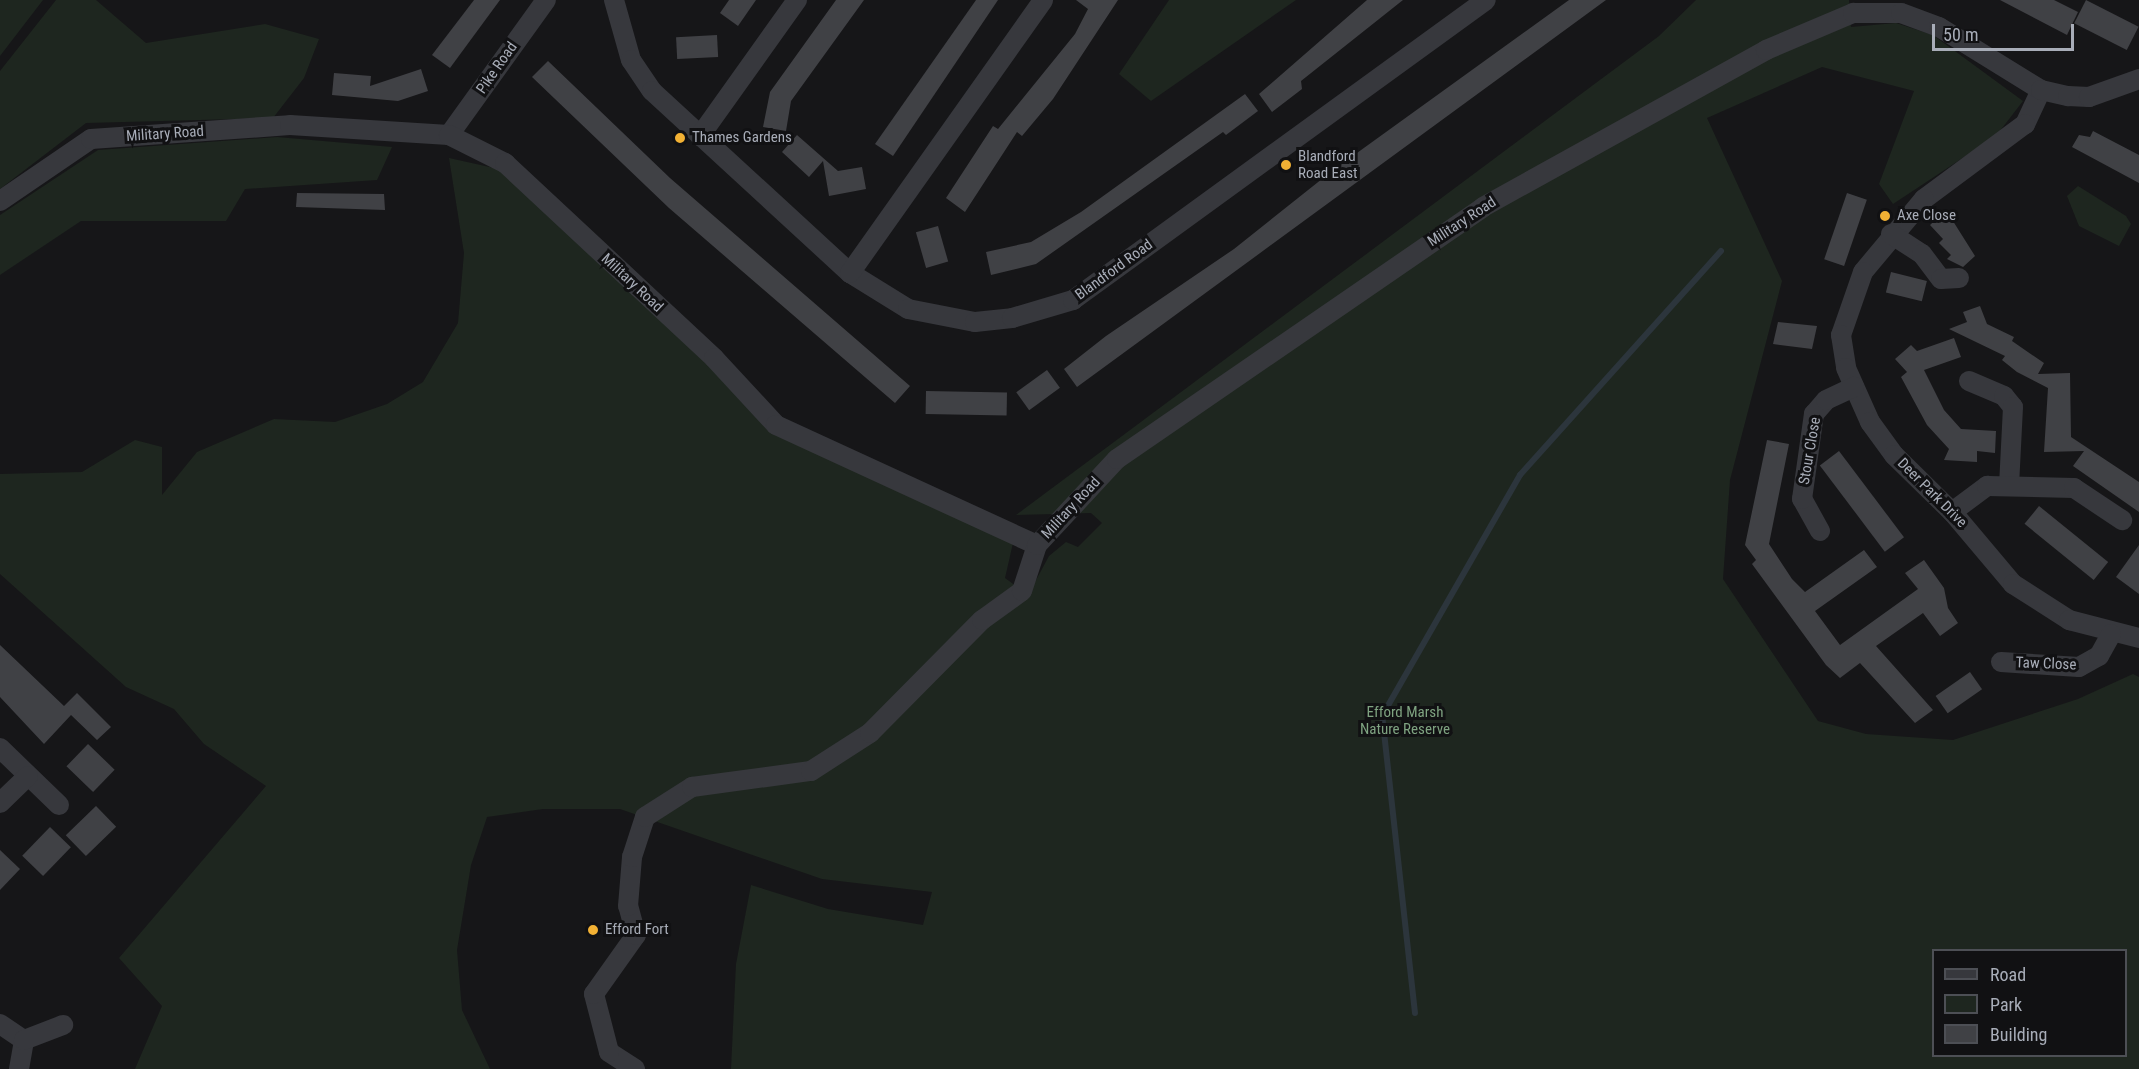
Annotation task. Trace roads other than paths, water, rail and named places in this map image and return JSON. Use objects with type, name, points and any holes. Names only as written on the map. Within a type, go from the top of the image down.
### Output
[{"type":"street","name":"Pike Road","points":[[449,135],[546,0]]},
{"type":"street","points":[[700,136],[798,0]]},
{"type":"street","points":[[850,273],[1043,0]]},
{"type":"street","name":"Blandford Road","points":[[615,9],[631,60],[652,92],[850,273],[879,296],[943,320],[1012,318],[1073,300],[1486,0]]},
{"type":"street","name":"Military Road","points":[[0,201],[91,139],[290,125],[449,135],[506,163],[714,358],[776,425],[1037,545],[1118,459],[1376,279],[1483,207],[1766,50],[1853,13],[1901,13],[1967,42],[2041,90]]},
{"type":"street","points":[[2041,90],[2089,97],[2139,79]]},
{"type":"street","name":"Deer Park Drive","points":[[2041,90],[2017,131],[1924,198],[1891,234],[1863,272],[1841,334],[1854,387],[1869,422],[1894,455],[1952,512],[2013,584],[2069,620],[2111,634],[2139,638]]},
{"type":"street","points":[[1891,234],[1922,254],[1941,279],[1959,278]]},
{"type":"street","points":[[1969,381],[2004,396],[2013,407],[2009,486]]},
{"type":"street","name":"Stour Close","points":[[1820,531],[1802,500],[1814,414],[1826,400],[1854,387]]},
{"type":"street","points":[[1952,512],[1983,488],[2009,486],[2074,488],[2122,520]]},
{"type":"street","points":[[635,1069],[609,1052],[594,994],[636,935],[628,906],[630,876],[645,818],[692,787],[811,771],[870,733],[982,620],[1022,591],[1037,545]]},
{"type":"street","name":"Taw Close","points":[[2001,662],[2079,667],[2098,656],[2111,634]]},
{"type":"street","points":[[0,748],[59,805]]},
{"type":"street","points":[[0,803],[28,776]]},
{"type":"street","points":[[0,1024],[24,1040]]},
{"type":"street","points":[[24,1040],[63,1025]]},
{"type":"street","points":[[19,1069],[24,1040]]},
{"type":"waterway","points":[[1415,1013],[1382,716],[1520,475],[1721,251]]},
{"type":"place","name":"Thames Gardens","points":[[680,138]]},
{"type":"place","name":"Blandford Road East","points":[[1286,165]]},
{"type":"place","name":"Axe Close","points":[[1885,216]]},
{"type":"place","name":"Efford Fort","points":[[593,930]]},
{"type":"park label","name":"Efford Marsh Nature Reserve","points":[[1405,720]]}]
